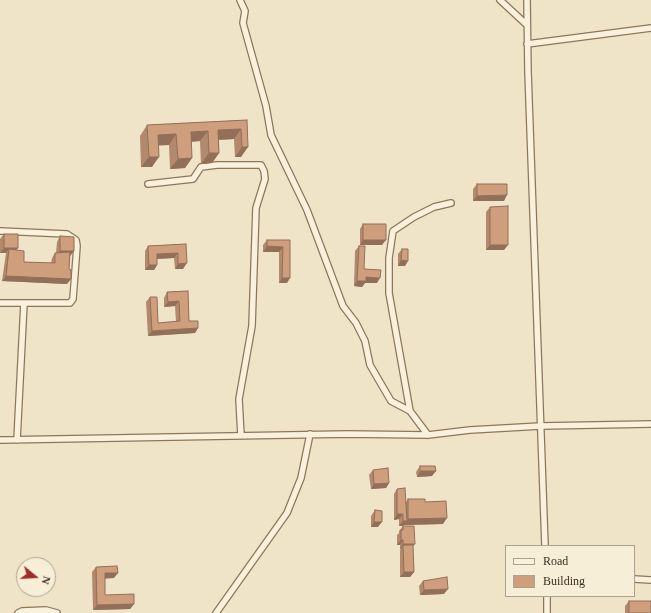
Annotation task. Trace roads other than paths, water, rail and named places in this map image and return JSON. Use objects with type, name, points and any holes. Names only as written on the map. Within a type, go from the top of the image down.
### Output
[{"type":"street","points":[[240,0],[245,11],[243,23],[266,106],[271,135],[307,210],[343,306],[356,323],[365,341],[370,365],[392,401],[410,411],[428,435]]},
{"type":"street","points":[[500,0],[527,25]]},
{"type":"street","points":[[527,0],[527,44],[542,426],[545,545]]},
{"type":"street","points":[[527,44],[651,28]]},
{"type":"street","points":[[148,184],[193,179],[201,167],[217,165],[261,165],[264,171],[265,179],[256,208],[252,326],[238,399],[241,436]]},
{"type":"street","points":[[410,411],[389,293],[389,258],[393,231],[414,217],[434,207],[451,203]]},
{"type":"street","points":[[0,231],[67,234],[76,240],[77,253],[73,299],[65,304],[0,303]]},
{"type":"street","points":[[17,440],[24,303]]},
{"type":"street","points":[[0,440],[310,434],[428,435],[470,430],[542,426],[651,424]]},
{"type":"street","points":[[216,613],[287,512],[301,478],[310,434]]},
{"type":"street","points":[[635,579],[651,580]]},
{"type":"street","points":[[547,597],[547,613]]},
{"type":"street","points":[[18,613],[22,611],[46,610],[57,613]]}]
